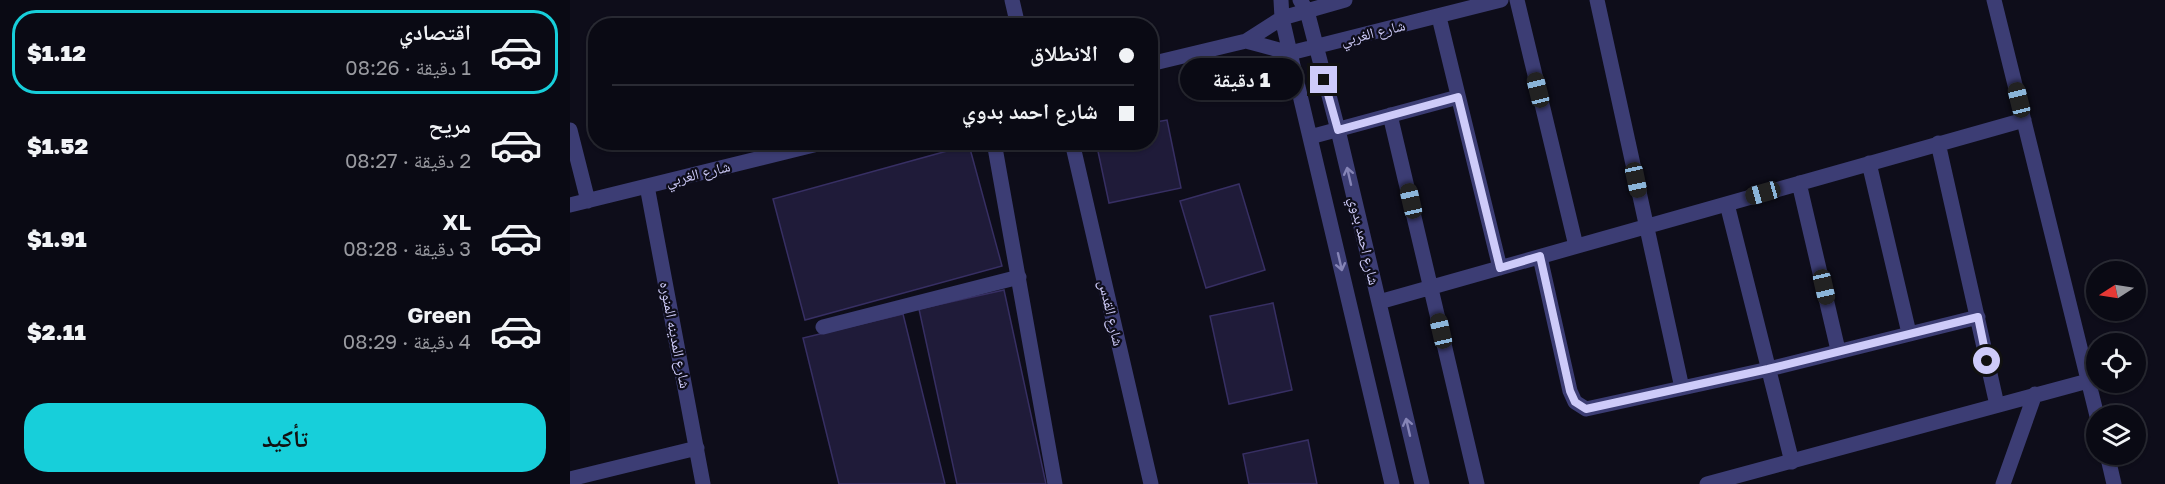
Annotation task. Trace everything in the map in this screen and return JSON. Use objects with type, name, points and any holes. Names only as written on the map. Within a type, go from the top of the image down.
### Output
[{"type":"street","points":[[1012,0],[1016,18]]},
{"type":"street","name":"شارع احمد بدوي","points":[[1281,0],[1282,18],[1290,53],[1392,484]]},
{"type":"street","name":"شارع الغربي","points":[[1158,62],[1246,41],[1303,5],[1345,0]]},
{"type":"street","name":"شارع الغربي","points":[[1246,41],[1290,53],[1501,0]]},
{"type":"street","points":[[1517,0],[1576,246]]},
{"type":"street","points":[[1597,0],[1682,388]]},
{"type":"street","points":[[1994,0],[2086,373]]},
{"type":"street","name":"شارع احمد بدوي","points":[[1303,5],[1317,47],[1338,130],[1422,484]]},
{"type":"street","points":[[1439,17],[1500,268]]},
{"type":"street","points":[[1310,137],[1458,97]]},
{"type":"street","points":[[1390,115],[1477,484]]},
{"type":"street","points":[[1379,302],[1645,225],[2024,120]]},
{"type":"street","points":[[570,130],[588,201]]},
{"type":"street","points":[[1938,143],[1997,405]]},
{"type":"street","name":"شارع الغربي","points":[[570,205],[793,150]]},
{"type":"street","points":[[995,150],[1055,484]]},
{"type":"street","name":"شارع القدس","points":[[1074,150],[1151,484]]},
{"type":"street","points":[[1869,163],[1909,333]]},
{"type":"street","points":[[1799,183],[1839,350]]},
{"type":"street","name":"شارع المدينه المنوره","points":[[647,186],[703,484]]},
{"type":"street","points":[[1727,204],[1792,462]]},
{"type":"street","points":[[1540,256],[1570,391],[1575,402],[1586,409],[1768,369],[1978,317]]},
{"type":"street","points":[[823,327],[1019,277]]},
{"type":"street","points":[[1707,484],[2086,381]]},
{"type":"street","points":[[2003,484],[2035,394]]},
{"type":"street","points":[[570,479],[697,448]]},
{"type":"street","points":[[2110,465],[2114,484]]},
{"type":"building","points":[[1167,120],[1181,188],[1109,203],[1098,150],[1158,150],[1158,122]]},
{"type":"building","points":[[951,150],[970,150],[1002,266],[805,320],[773,199]]},
{"type":"building","points":[[1239,184],[1265,270],[1206,288],[1180,201]]},
{"type":"building","points":[[1004,290],[1046,484],[957,484],[919,309]]},
{"type":"building","points":[[1273,303],[1292,390],[1229,404],[1210,316]]},
{"type":"building","points":[[903,314],[945,484],[839,484],[803,338]]},
{"type":"building","points":[[1308,440],[1317,484],[1249,484],[1243,454]]},
{"type":"route","points":[[1324,80],[1338,130],[1458,97],[1500,268],[1540,256],[1570,391],[1575,402],[1586,409],[1768,369],[1978,317],[1987,361]]}]
